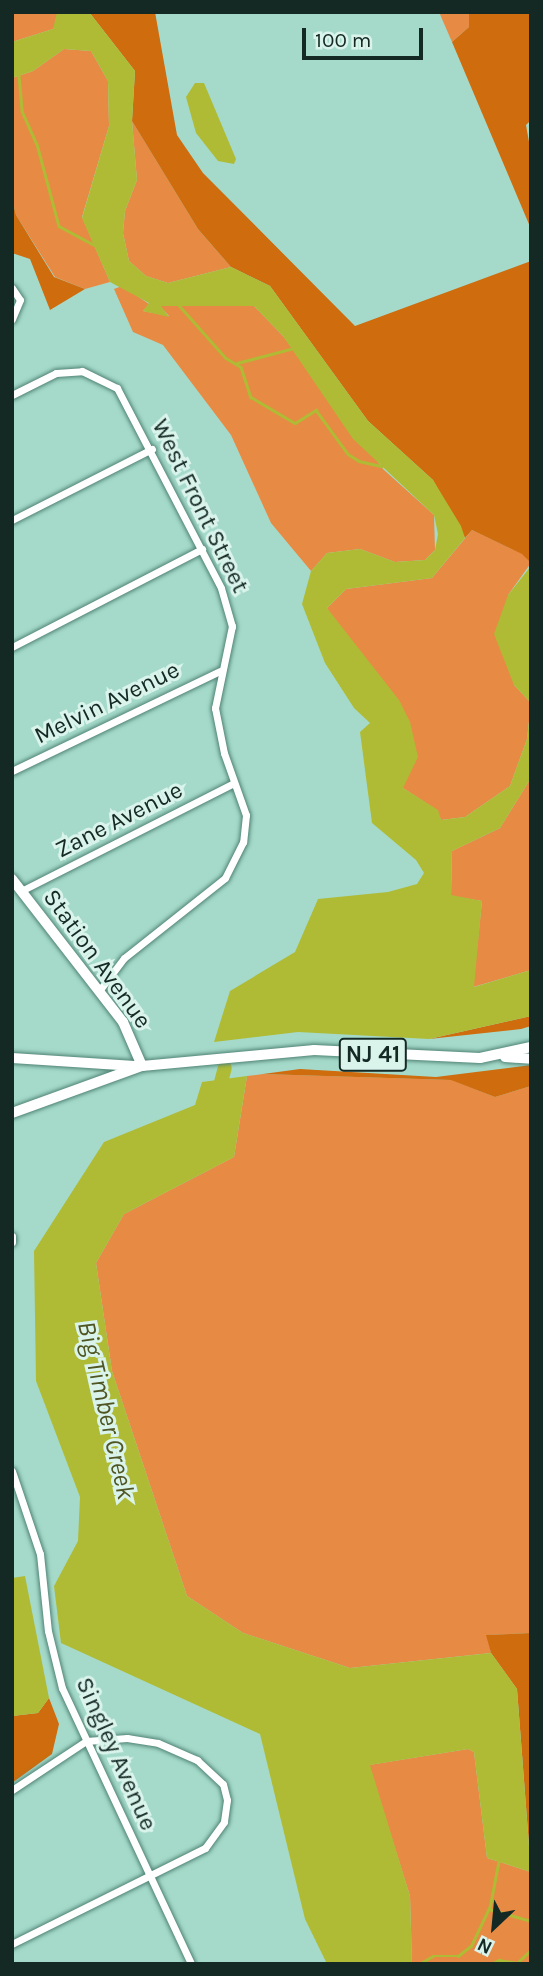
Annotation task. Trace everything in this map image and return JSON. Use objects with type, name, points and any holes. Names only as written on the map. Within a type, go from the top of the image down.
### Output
[{"type":"main road","name":"Station Avenue","points":[[12,879],[123,1022],[142,1066]]},
{"type":"main road","name":"NJ 41","points":[[12,1113],[142,1066],[251,1053],[314,1050],[387,1056],[495,1056],[531,1047]]},
{"type":"main road","points":[[495,1056],[531,1059]]},
{"type":"main road","points":[[12,1058],[142,1066]]},
{"type":"main road","points":[[75,1062],[91,1072],[89,1086]]},
{"type":"street","points":[[12,288],[20,300],[12,318]]},
{"type":"street","name":"West Front Street","points":[[12,395],[56,373],[86,373],[117,388],[152,449],[202,550],[225,598],[232,626],[220,671],[215,708],[246,828],[232,869],[124,958],[99,991]]},
{"type":"street","points":[[12,520],[152,449]]},
{"type":"street","points":[[12,647],[202,550]]},
{"type":"street","name":"Melvin Avenue","points":[[12,771],[220,671]]},
{"type":"street","name":"Zane Avenue","points":[[22,891],[234,783]]},
{"type":"street","name":"Singley Avenue","points":[[12,1471],[40,1554],[48,1631],[62,1688],[191,1964]]},
{"type":"street","points":[[12,1790],[86,1741],[127,1738],[173,1748],[197,1760],[223,1784],[225,1814],[213,1842],[151,1876],[12,1944]]},
{"type":"shaded area","points":[[12,12],[57,12],[59,18],[53,29],[12,42]]},
{"type":"shaded area","points":[[89,12],[155,12],[177,135],[203,173],[355,326],[531,261],[531,563],[522,554],[472,530],[465,538],[433,480],[368,421],[270,286],[231,267],[198,229],[132,121],[135,71]]},
{"type":"shaded area","points":[[439,12],[469,12],[469,27],[452,42]]},
{"type":"shaded area","points":[[469,12],[531,12],[531,120],[526,125],[531,153],[531,229],[452,42],[469,27]]},
{"type":"shaded area","points":[[64,49],[91,51],[108,81],[109,126],[82,217],[110,282],[85,289],[55,277],[16,215],[12,199],[12,78],[33,71]]},
{"type":"shaded area","points":[[132,121],[198,229],[231,267],[168,283],[146,276],[129,261],[123,233],[125,211],[137,180]]},
{"type":"shaded area","points":[[12,199],[16,215],[54,277],[85,289],[50,310],[30,259],[12,253]]},
{"type":"shaded area","points":[[122,286],[149,304],[143,311],[169,316],[160,306],[254,306],[283,336],[383,469],[434,515],[435,550],[425,560],[395,562],[360,549],[327,553],[311,571],[271,523],[231,435],[163,345],[133,332],[114,289]]},
{"type":"shaded area","points":[[472,530],[523,554],[531,563],[508,595],[514,685],[531,703],[527,739],[510,786],[465,817],[441,820],[437,810],[403,788],[327,608],[346,589],[432,578]]},
{"type":"shaded area","points":[[531,778],[531,970],[473,987],[482,901],[451,896],[452,851],[500,828]]},
{"type":"shaded area","points":[[531,1016],[531,1026],[521,1029],[429,1039]]},
{"type":"shaded area","points":[[531,1065],[531,1086],[495,1097],[451,1080],[263,1074],[300,1069],[436,1077]]},
{"type":"shaded area","points":[[263,1074],[452,1080],[495,1097],[531,1086],[531,1633],[487,1635],[491,1653],[350,1668],[243,1633],[187,1596],[112,1371],[96,1263],[124,1214],[234,1157],[247,1076]]},
{"type":"shaded area","points":[[531,1633],[531,1871],[517,1689],[491,1653],[486,1635]]},
{"type":"shaded area","points":[[49,1698],[59,1724],[52,1754],[12,1783],[12,1716],[38,1713]]},
{"type":"shaded area","points":[[468,1749],[474,1752],[487,1858],[531,1872],[531,1964],[412,1964],[410,1896],[369,1765]]},
{"type":"water","points":[[57,12],[89,12],[135,71],[132,121],[137,180],[125,211],[123,233],[129,261],[146,276],[168,283],[231,267],[270,286],[368,421],[433,480],[461,526],[465,538],[432,578],[346,589],[327,608],[399,700],[410,722],[418,757],[403,788],[438,810],[441,820],[465,817],[510,786],[527,739],[531,705],[531,778],[500,828],[452,851],[451,895],[482,901],[474,987],[531,970],[531,1016],[429,1039],[298,1032],[214,1042],[230,991],[295,952],[318,899],[388,892],[417,884],[424,873],[416,860],[372,823],[360,732],[370,723],[354,708],[325,663],[302,604],[311,571],[327,553],[360,549],[395,562],[425,560],[435,550],[438,534],[434,515],[353,439],[283,336],[254,306],[161,306],[169,317],[143,311],[149,303],[110,282],[82,218],[109,126],[108,81],[91,51],[64,49],[33,71],[12,78],[12,42],[53,29]]},
{"type":"water","points":[[195,83],[204,83],[236,159],[234,164],[218,161],[196,133],[186,97]]},
{"type":"water","points":[[531,566],[531,703],[514,685],[494,634],[508,595]]},
{"type":"water","points":[[247,1076],[234,1157],[124,1214],[96,1263],[112,1371],[187,1596],[243,1633],[350,1668],[491,1653],[517,1689],[531,1872],[487,1858],[474,1752],[468,1749],[370,1765],[410,1896],[412,1964],[327,1964],[305,1919],[260,1734],[61,1643],[54,1586],[78,1541],[80,1497],[36,1381],[34,1251],[104,1142],[195,1105],[202,1082]]},
{"type":"water","points":[[25,1576],[49,1698],[38,1713],[12,1716],[12,1578]]},
{"type":"waterway","points":[[12,13],[12,36]]},
{"type":"waterway","points":[[19,75],[22,111],[37,144],[59,226],[96,246]]},
{"type":"waterway","points":[[178,304],[226,358],[241,367],[251,397],[295,423],[316,410],[348,454],[359,461],[381,466]]},
{"type":"waterway","points":[[237,363],[294,348]]},
{"type":"waterway","name":"Big Timber Creek","points":[[217,1097],[225,1068]]},
{"type":"waterway","points":[[419,1964],[433,1956],[458,1956],[471,1946],[490,1906],[499,1859]]},
{"type":"waterway","points":[[489,1909],[531,1921]]},
{"type":"waterway","points":[[491,1964],[499,1960],[517,1963],[531,1950]]}]
